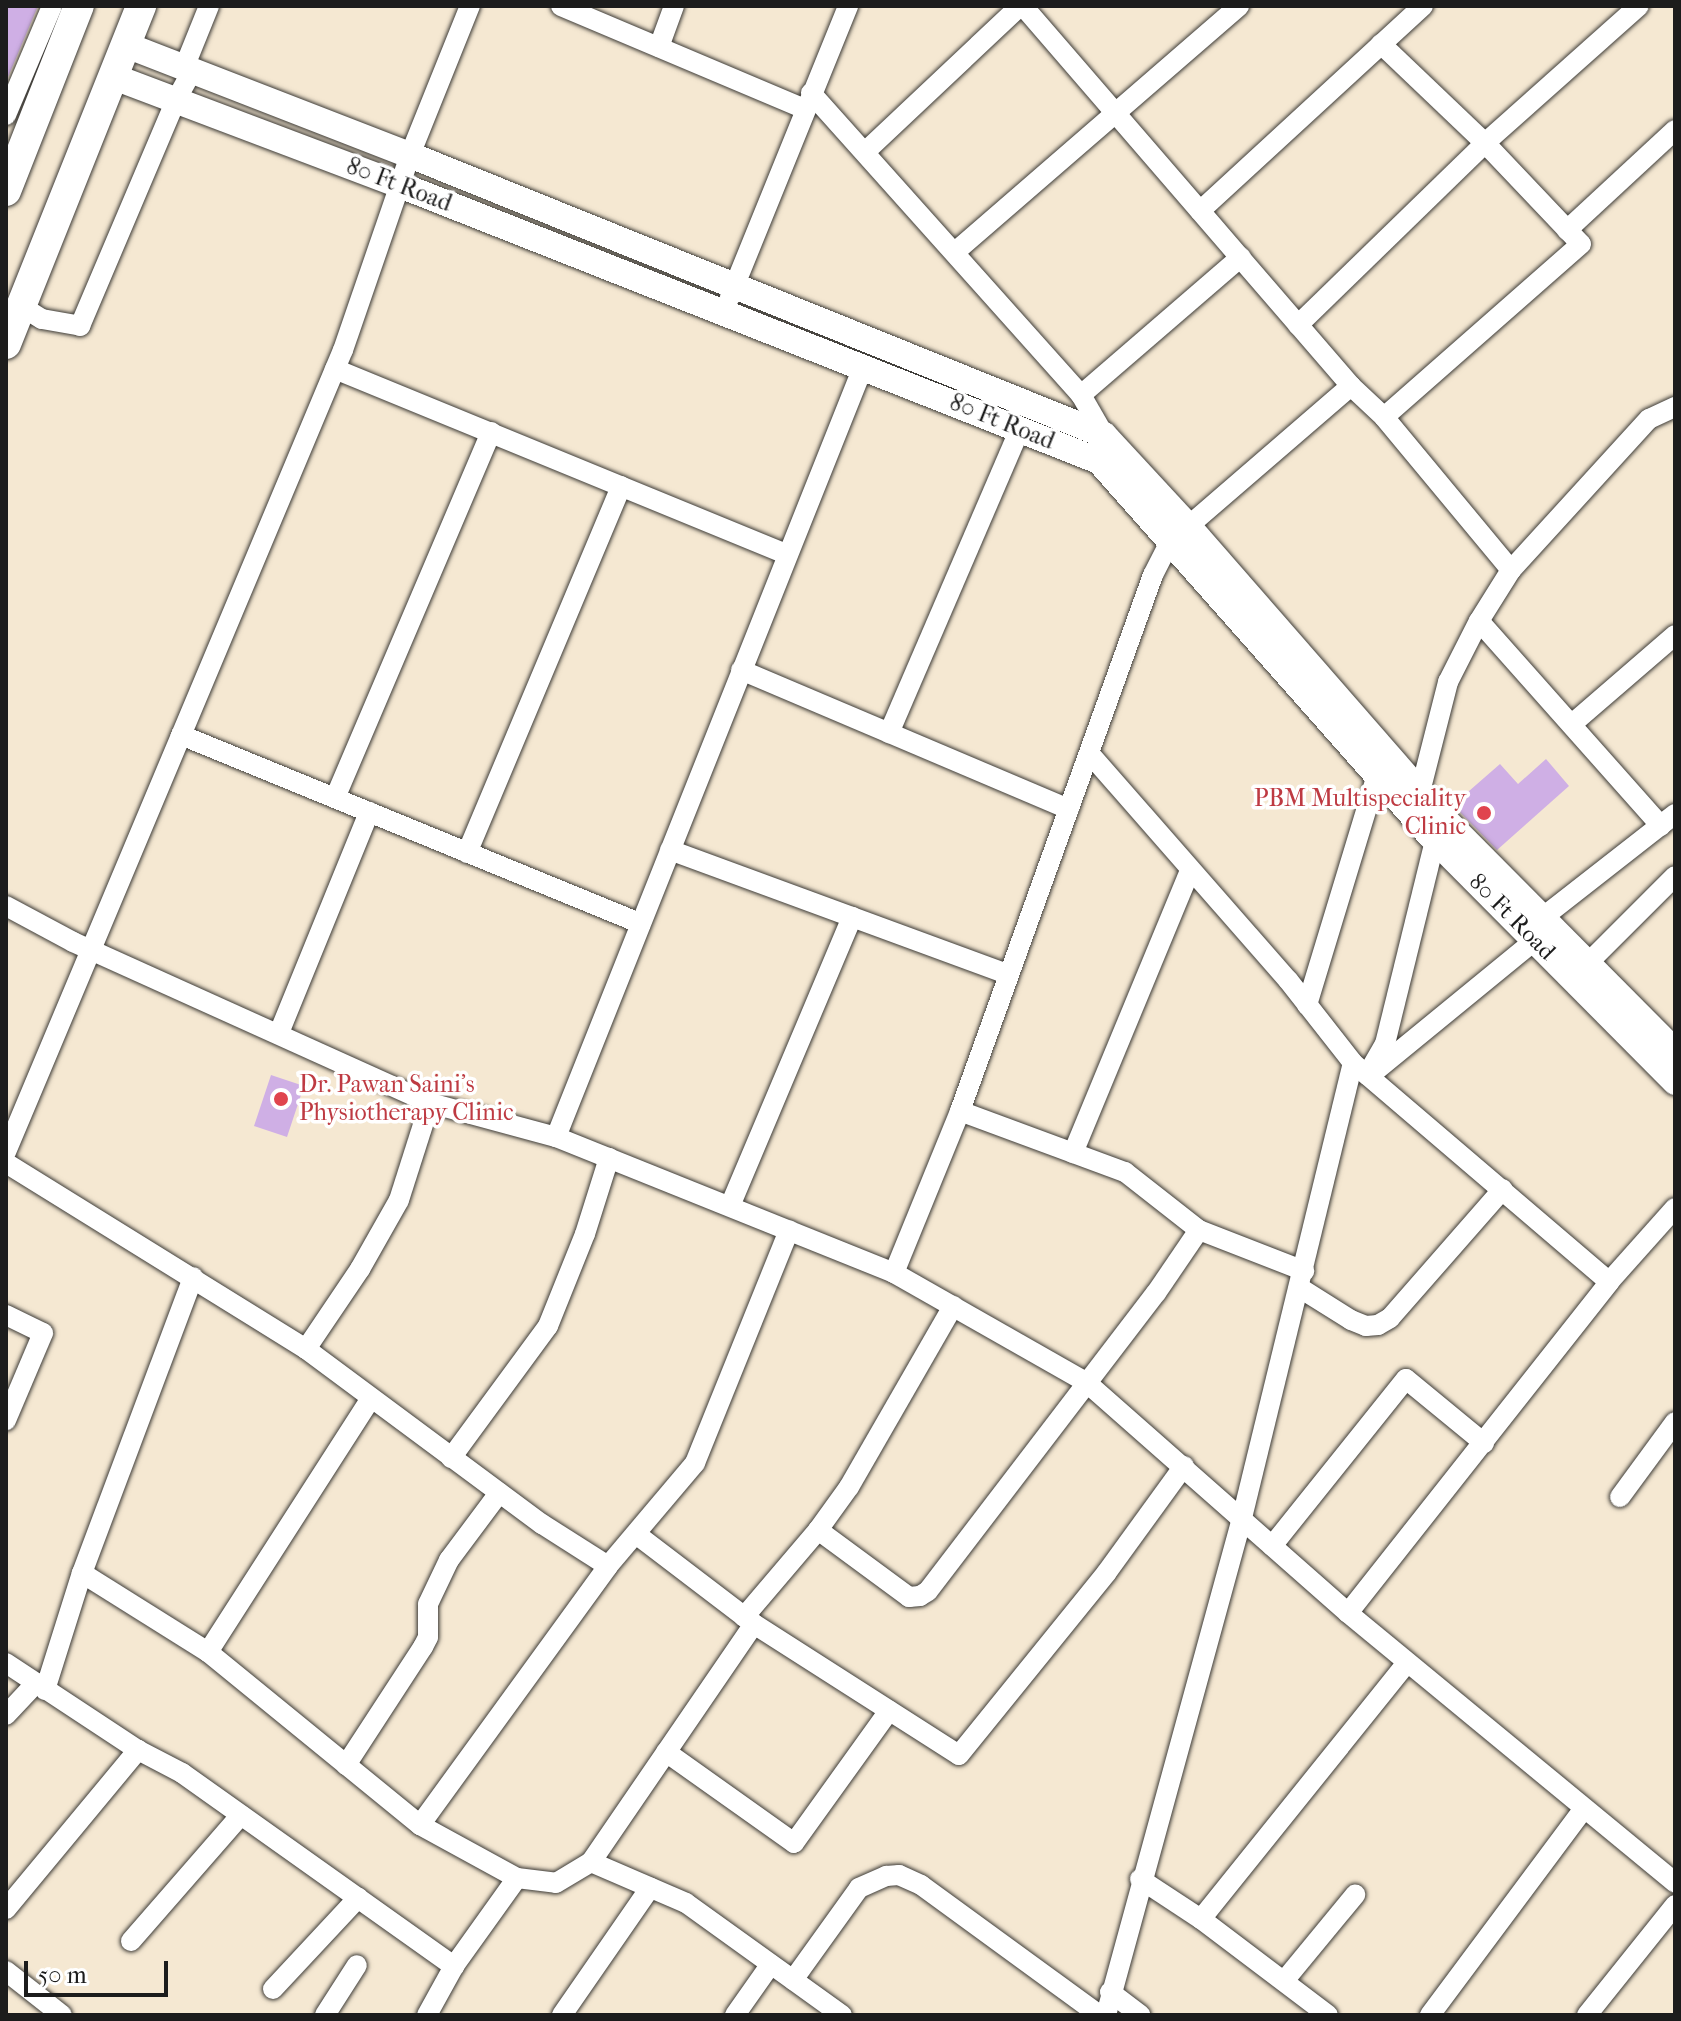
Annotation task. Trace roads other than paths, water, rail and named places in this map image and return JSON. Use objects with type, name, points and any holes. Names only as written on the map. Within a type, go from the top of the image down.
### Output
[{"type":"highway","points":[[6,191],[79,6]]},
{"type":"highway","points":[[6,344],[141,6]]},
{"type":"main road","name":"80 Ft Road","points":[[126,45],[410,155],[1104,435],[1180,534],[1377,775],[1435,840],[1538,929],[1587,964],[1675,1052]]},
{"type":"main road","name":"80 Ft Road","points":[[114,77],[400,185],[1099,461],[1180,534],[1420,792],[1675,1082]]},
{"type":"street","points":[[6,115],[52,6]]},
{"type":"street","points":[[29,311],[42,319],[80,326],[176,100],[209,6]]},
{"type":"street","points":[[6,1152],[335,369],[410,155],[470,6]]},
{"type":"street","points":[[561,6],[659,47],[808,101],[865,152],[955,252],[1081,395],[1104,435]]},
{"type":"street","points":[[659,47],[674,6]]},
{"type":"street","points":[[724,312],[848,6]]},
{"type":"street","points":[[865,152],[1022,6],[1351,386],[1384,417],[1511,570]]},
{"type":"street","points":[[955,252],[1239,6]]},
{"type":"street","points":[[1200,211],[1423,6]]},
{"type":"street","points":[[1298,325],[1485,143],[1639,6]]},
{"type":"street","points":[[1381,44],[1485,143],[1581,244],[1384,417]]},
{"type":"street","points":[[1567,230],[1675,130]]},
{"type":"street","points":[[1081,395],[1241,257]]},
{"type":"street","points":[[556,1137],[863,367]]},
{"type":"street","points":[[335,369],[787,554]]},
{"type":"street","points":[[894,1273],[960,1111],[1153,575],[1180,534],[1351,386]]},
{"type":"street","points":[[1420,792],[1448,682],[1479,621],[1511,570],[1649,419],[1675,407]]},
{"type":"street","points":[[889,733],[1020,429]]},
{"type":"street","points":[[335,798],[491,432]]},
{"type":"street","points":[[467,853],[621,486]]},
{"type":"street","points":[[1363,1071],[1668,820],[1572,724],[1479,621]]},
{"type":"street","points":[[1572,724],[1675,635]]},
{"type":"street","points":[[741,670],[1069,809]]},
{"type":"street","points":[[181,735],[641,924]]},
{"type":"street","points":[[1090,754],[1363,1071],[1609,1282]]},
{"type":"street","points":[[1307,1005],[1377,775]]},
{"type":"street","points":[[279,1033],[369,812]]},
{"type":"street","points":[[1106,2015],[1140,1879],[1241,1522],[1302,1280],[1363,1071],[1385,1044],[1435,840]]},
{"type":"street","points":[[670,850],[1007,974]]},
{"type":"street","points":[[1073,1153],[1190,870]]},
{"type":"street","points":[[1587,964],[1675,876]]},
{"type":"street","points":[[6,906],[90,949],[430,1103],[556,1137],[894,1273],[1086,1382],[1184,1466],[1241,1522],[1583,1810],[1675,1883]]},
{"type":"street","points":[[730,1206],[852,917]]},
{"type":"street","points":[[306,1349],[360,1269],[399,1200],[430,1103]]},
{"type":"street","points":[[960,1111],[1125,1172],[1199,1230],[1302,1280],[1351,1320],[1366,1326],[1378,1325],[1390,1318],[1503,1189]]},
{"type":"street","points":[[451,1458],[548,1326],[585,1234],[609,1158]]},
{"type":"street","points":[[6,1163],[306,1349],[370,1400],[499,1493],[608,1566]]},
{"type":"street","points":[[1348,1613],[1609,1282],[1675,1208]]},
{"type":"street","points":[[420,1825],[608,1566],[695,1463],[789,1230]]},
{"type":"street","points":[[818,1530],[909,1597],[928,1591],[1156,1293],[1199,1230]]},
{"type":"street","points":[[6,1715],[40,1686],[193,1277]]},
{"type":"street","points":[[82,1573],[208,1652],[420,1825],[517,1878],[556,1883],[591,1862],[666,1752],[749,1620],[849,1487],[953,1306]]},
{"type":"street","points":[[6,1315],[43,1333],[6,1420]]},
{"type":"street","points":[[1272,1546],[1406,1379],[1484,1443]]},
{"type":"street","points":[[208,1652],[370,1400]]},
{"type":"street","points":[[1620,1497],[1675,1422]]},
{"type":"street","points":[[636,1534],[749,1620],[959,1755],[1107,1572],[1184,1466]]},
{"type":"street","points":[[346,1765],[423,1647],[428,1637],[428,1604],[449,1560],[499,1493]]},
{"type":"street","points":[[6,1663],[138,1750],[182,1773],[454,1966]]},
{"type":"street","points":[[1201,1919],[1407,1663]]},
{"type":"street","points":[[666,1752],[794,1843],[889,1711]]},
{"type":"street","points":[[6,1909],[138,1750]]},
{"type":"street","points":[[1430,2015],[1583,1810]]},
{"type":"street","points":[[131,1941],[241,1815]]},
{"type":"street","points":[[591,1862],[686,1903],[842,2015]]},
{"type":"street","points":[[793,1980],[859,1888],[886,1876],[899,1875],[921,1885],[1099,2015]]},
{"type":"street","points":[[427,2015],[454,1966],[517,1878]]},
{"type":"street","points":[[1140,1879],[1201,1919],[1328,2015]]},
{"type":"street","points":[[562,2015],[650,1888]]},
{"type":"street","points":[[1284,1981],[1355,1895]]},
{"type":"street","points":[[273,1989],[358,1898]]},
{"type":"street","points":[[1587,2015],[1675,1905]]},
{"type":"street","points":[[735,2015],[771,1964]]},
{"type":"street","points":[[325,2015],[357,1965]]},
{"type":"street","points":[[6,1971],[62,2015]]},
{"type":"street","points":[[1110,1992],[1140,2015]]},
{"type":"place","name":"PBM Multispeciality Clinic","points":[[1484,813]]},
{"type":"place","name":"Dr. Pawan Saini's Physiotherapy Clinic","points":[[281,1099]]}]
